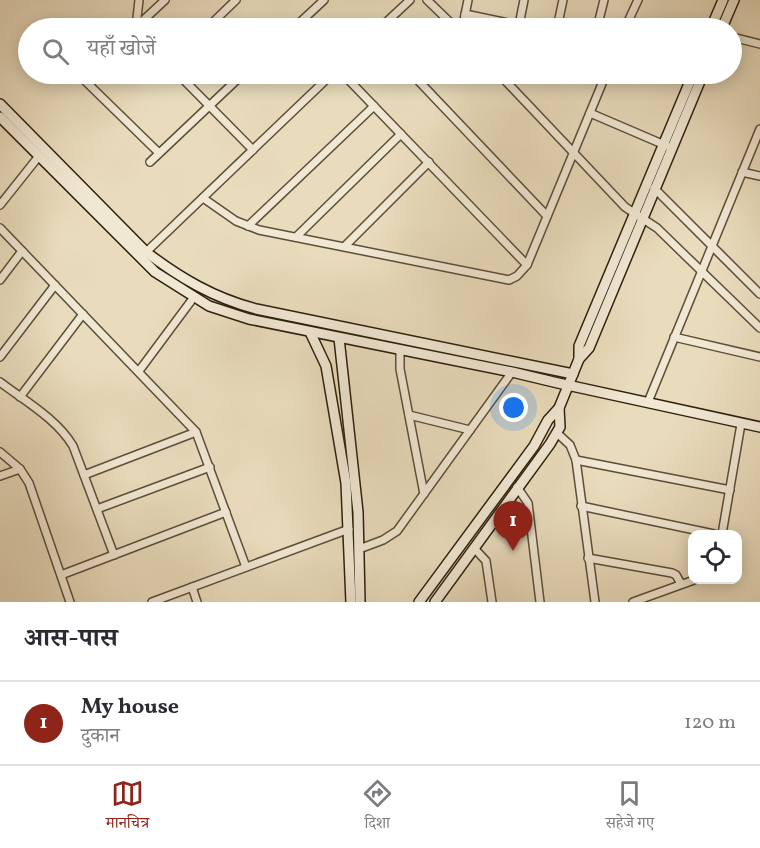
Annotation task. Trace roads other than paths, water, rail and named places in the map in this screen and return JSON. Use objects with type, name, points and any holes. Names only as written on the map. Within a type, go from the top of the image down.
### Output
[{"type":"street","points":[[137,18],[139,0]]},
{"type":"street","points":[[146,18],[165,0]]},
{"type":"street","points":[[217,18],[236,0]]},
{"type":"street","points":[[305,18],[324,0]]},
{"type":"street","points":[[391,18],[410,0]]},
{"type":"street","points":[[427,0],[446,18]]},
{"type":"street","points":[[463,18],[468,0]]},
{"type":"street","points":[[521,18],[524,0]]},
{"type":"street","points":[[559,18],[563,0]]},
{"type":"street","points":[[600,18],[604,0]]},
{"type":"street","points":[[630,18],[638,0]]},
{"type":"street","points":[[715,18],[723,0]]},
{"type":"street","points":[[726,18],[734,0]]},
{"type":"street","points":[[465,14],[483,18]]},
{"type":"street","points":[[742,40],[760,44]]},
{"type":"street","points":[[88,84],[159,153]]},
{"type":"street","points":[[188,84],[253,150]]},
{"type":"street","points":[[150,162],[231,84]]},
{"type":"street","points":[[143,255],[322,84]]},
{"type":"street","points":[[353,84],[527,265]]},
{"type":"street","points":[[422,84],[547,216]]},
{"type":"street","points":[[508,84],[633,214],[657,228],[760,328]]},
{"type":"street","points":[[203,198],[236,221],[248,226],[509,280],[518,276],[527,265],[602,84]]},
{"type":"street","points":[[419,602],[534,446],[548,420],[559,408],[579,359],[589,348],[656,189],[690,84]]},
{"type":"street","points":[[579,359],[579,346],[633,214],[646,184],[668,146],[698,84]]},
{"type":"street","points":[[0,104],[143,255],[155,272],[209,306],[232,314],[310,332],[512,372],[760,427]]},
{"type":"street","points":[[248,226],[375,106]]},
{"type":"street","points":[[590,113],[668,146]]},
{"type":"street","points":[[0,117],[143,255],[214,296],[256,309],[573,374]]},
{"type":"street","points":[[648,402],[760,129]]},
{"type":"street","points":[[296,237],[401,134]]},
{"type":"street","points":[[0,205],[39,156]]},
{"type":"street","points":[[345,246],[429,162]]},
{"type":"street","points":[[742,172],[760,176]]},
{"type":"street","points":[[646,184],[656,189],[760,294]]},
{"type":"street","points":[[0,228],[196,432],[246,567]]},
{"type":"street","points":[[0,280],[22,251]]},
{"type":"street","points":[[0,357],[55,285]]},
{"type":"street","points":[[139,371],[194,297]]},
{"type":"street","points":[[20,397],[83,314]]},
{"type":"street","points":[[327,335],[328,323]]},
{"type":"street","points":[[310,332],[326,366],[346,483],[351,602]]},
{"type":"street","points":[[674,337],[760,357]]},
{"type":"street","points":[[339,338],[358,512],[360,602]]},
{"type":"street","points":[[400,349],[400,369],[424,494]]},
{"type":"street","points":[[359,549],[383,540],[397,531],[512,372]]},
{"type":"street","points":[[0,382],[64,431],[73,446],[114,555]]},
{"type":"street","points":[[435,602],[557,433],[560,421],[559,408]]},
{"type":"street","points":[[409,415],[470,430]]},
{"type":"street","points":[[723,530],[741,424]]},
{"type":"street","points":[[84,475],[196,432]]},
{"type":"street","points":[[557,433],[570,445],[576,460],[595,602]]},
{"type":"street","points":[[0,452],[20,469],[29,483],[70,602]]},
{"type":"street","points":[[576,460],[730,490]]},
{"type":"street","points":[[97,509],[210,467]]},
{"type":"street","points":[[0,476],[20,469]]},
{"type":"street","points":[[517,487],[528,503],[540,602]]},
{"type":"street","points":[[582,506],[695,530]]},
{"type":"street","points":[[61,575],[226,512]]},
{"type":"street","points":[[152,602],[349,529]]},
{"type":"street","points":[[474,548],[486,561],[492,602]]},
{"type":"street","points":[[588,558],[672,573],[676,575],[681,584]]},
{"type":"street","points":[[633,602],[688,581]]},
{"type":"street","points":[[192,587],[197,602]]},
{"type":"place","name":"My house","points":[[513,551]]}]
